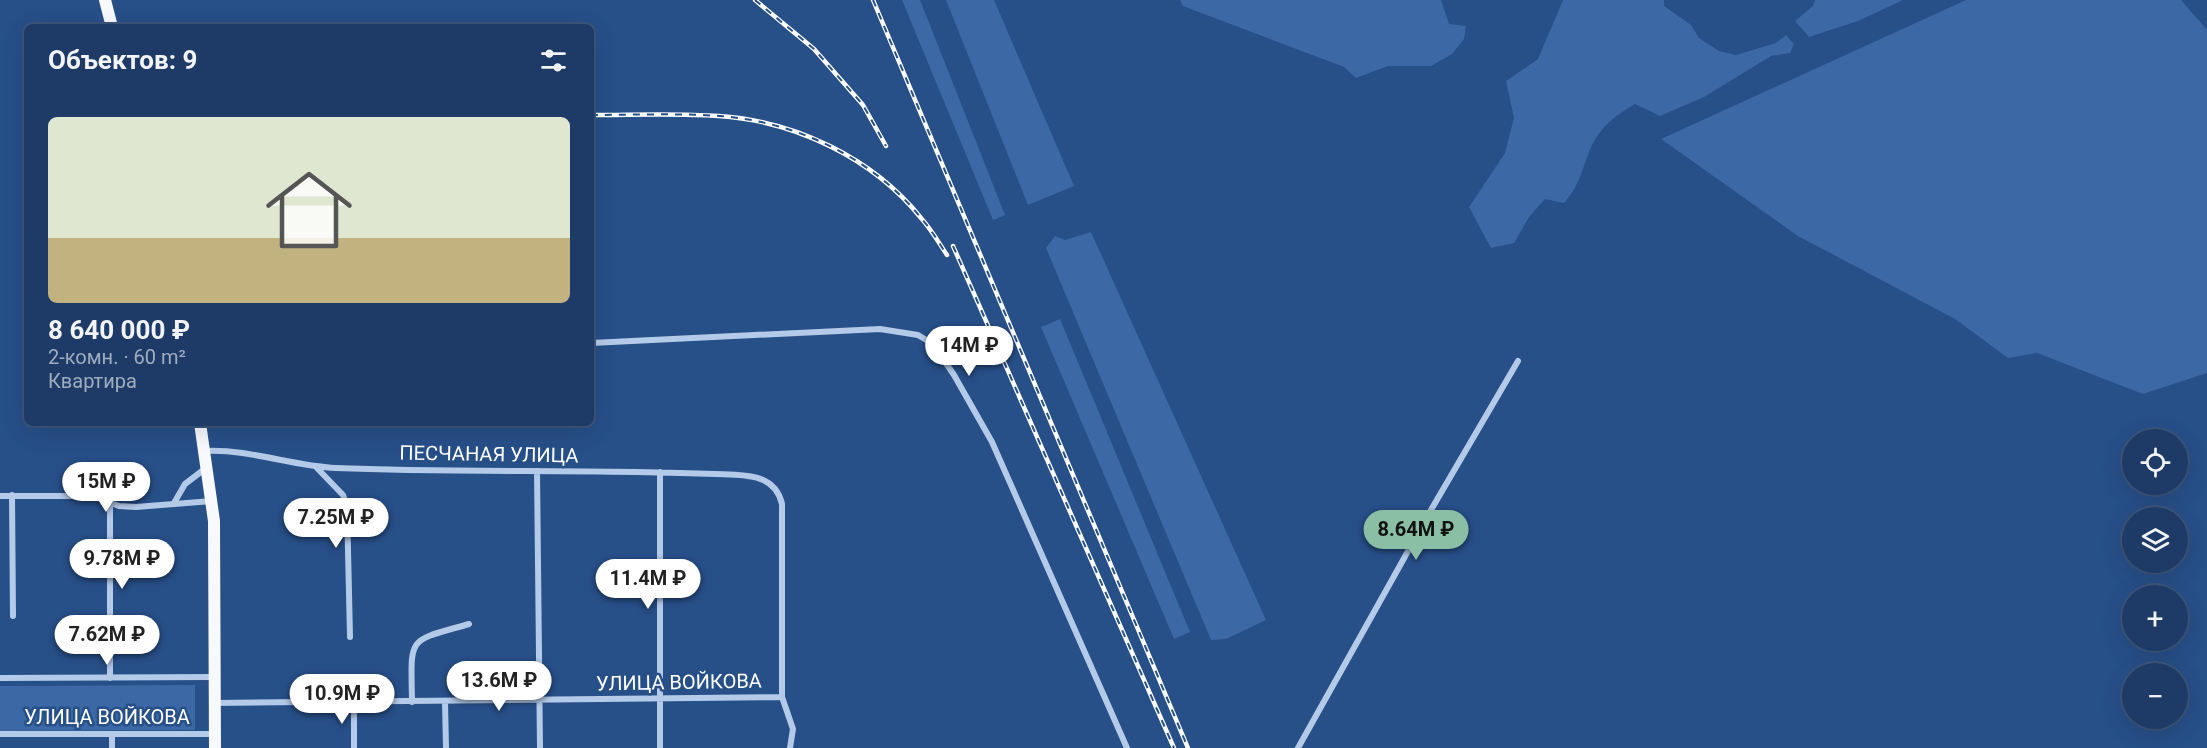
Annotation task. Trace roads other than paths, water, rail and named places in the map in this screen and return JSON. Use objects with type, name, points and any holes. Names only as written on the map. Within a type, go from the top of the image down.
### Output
[{"type":"main road","points":[[105,0],[111,24]]},
{"type":"main road","points":[[201,426],[214,521],[215,748]]},
{"type":"street","points":[[594,343],[880,329],[918,335],[933,344],[954,375],[992,442],[1127,748]]},
{"type":"street","points":[[1298,748],[1431,510],[1518,361]]},
{"type":"street","name":"ПЕСЧАНАЯ УЛИЦА","points":[[205,451],[244,451],[316,467],[748,475],[772,483],[779,493],[782,504],[782,697]]},
{"type":"street","points":[[174,503],[185,484],[207,467]]},
{"type":"street","points":[[316,467],[343,495],[347,506],[350,637]]},
{"type":"street","points":[[537,471],[540,748]]},
{"type":"street","points":[[660,472],[660,748]]},
{"type":"street","points":[[12,495],[13,616]]},
{"type":"street","points":[[0,496],[93,496],[136,507],[212,501]]},
{"type":"street","points":[[110,502],[110,678]]},
{"type":"street","points":[[412,702],[412,651],[416,644],[424,637],[470,624]]},
{"type":"street","name":"УЛИЦА ВОЙКОВА","points":[[0,678],[215,677]]},
{"type":"street","points":[[782,697],[789,711],[793,729],[790,748]]},
{"type":"street","name":"УЛИЦА ВОЙКОВА","points":[[215,703],[782,697]]},
{"type":"street","points":[[445,701],[446,748]]},
{"type":"street","points":[[354,702],[354,748]]},
{"type":"street","name":"УЛИЦА ВОЙКОВА","points":[[0,734],[215,734]]},
{"type":"street","points":[[112,734],[112,748]]},
{"type":"railway","points":[[755,0],[814,49],[863,105],[886,146]]},
{"type":"railway","points":[[873,0],[1188,748]]},
{"type":"railway","points":[[594,115],[719,116],[748,119],[804,135],[831,146],[880,177],[921,218],[947,255]]},
{"type":"railway","points":[[953,246],[1174,748]]}]
